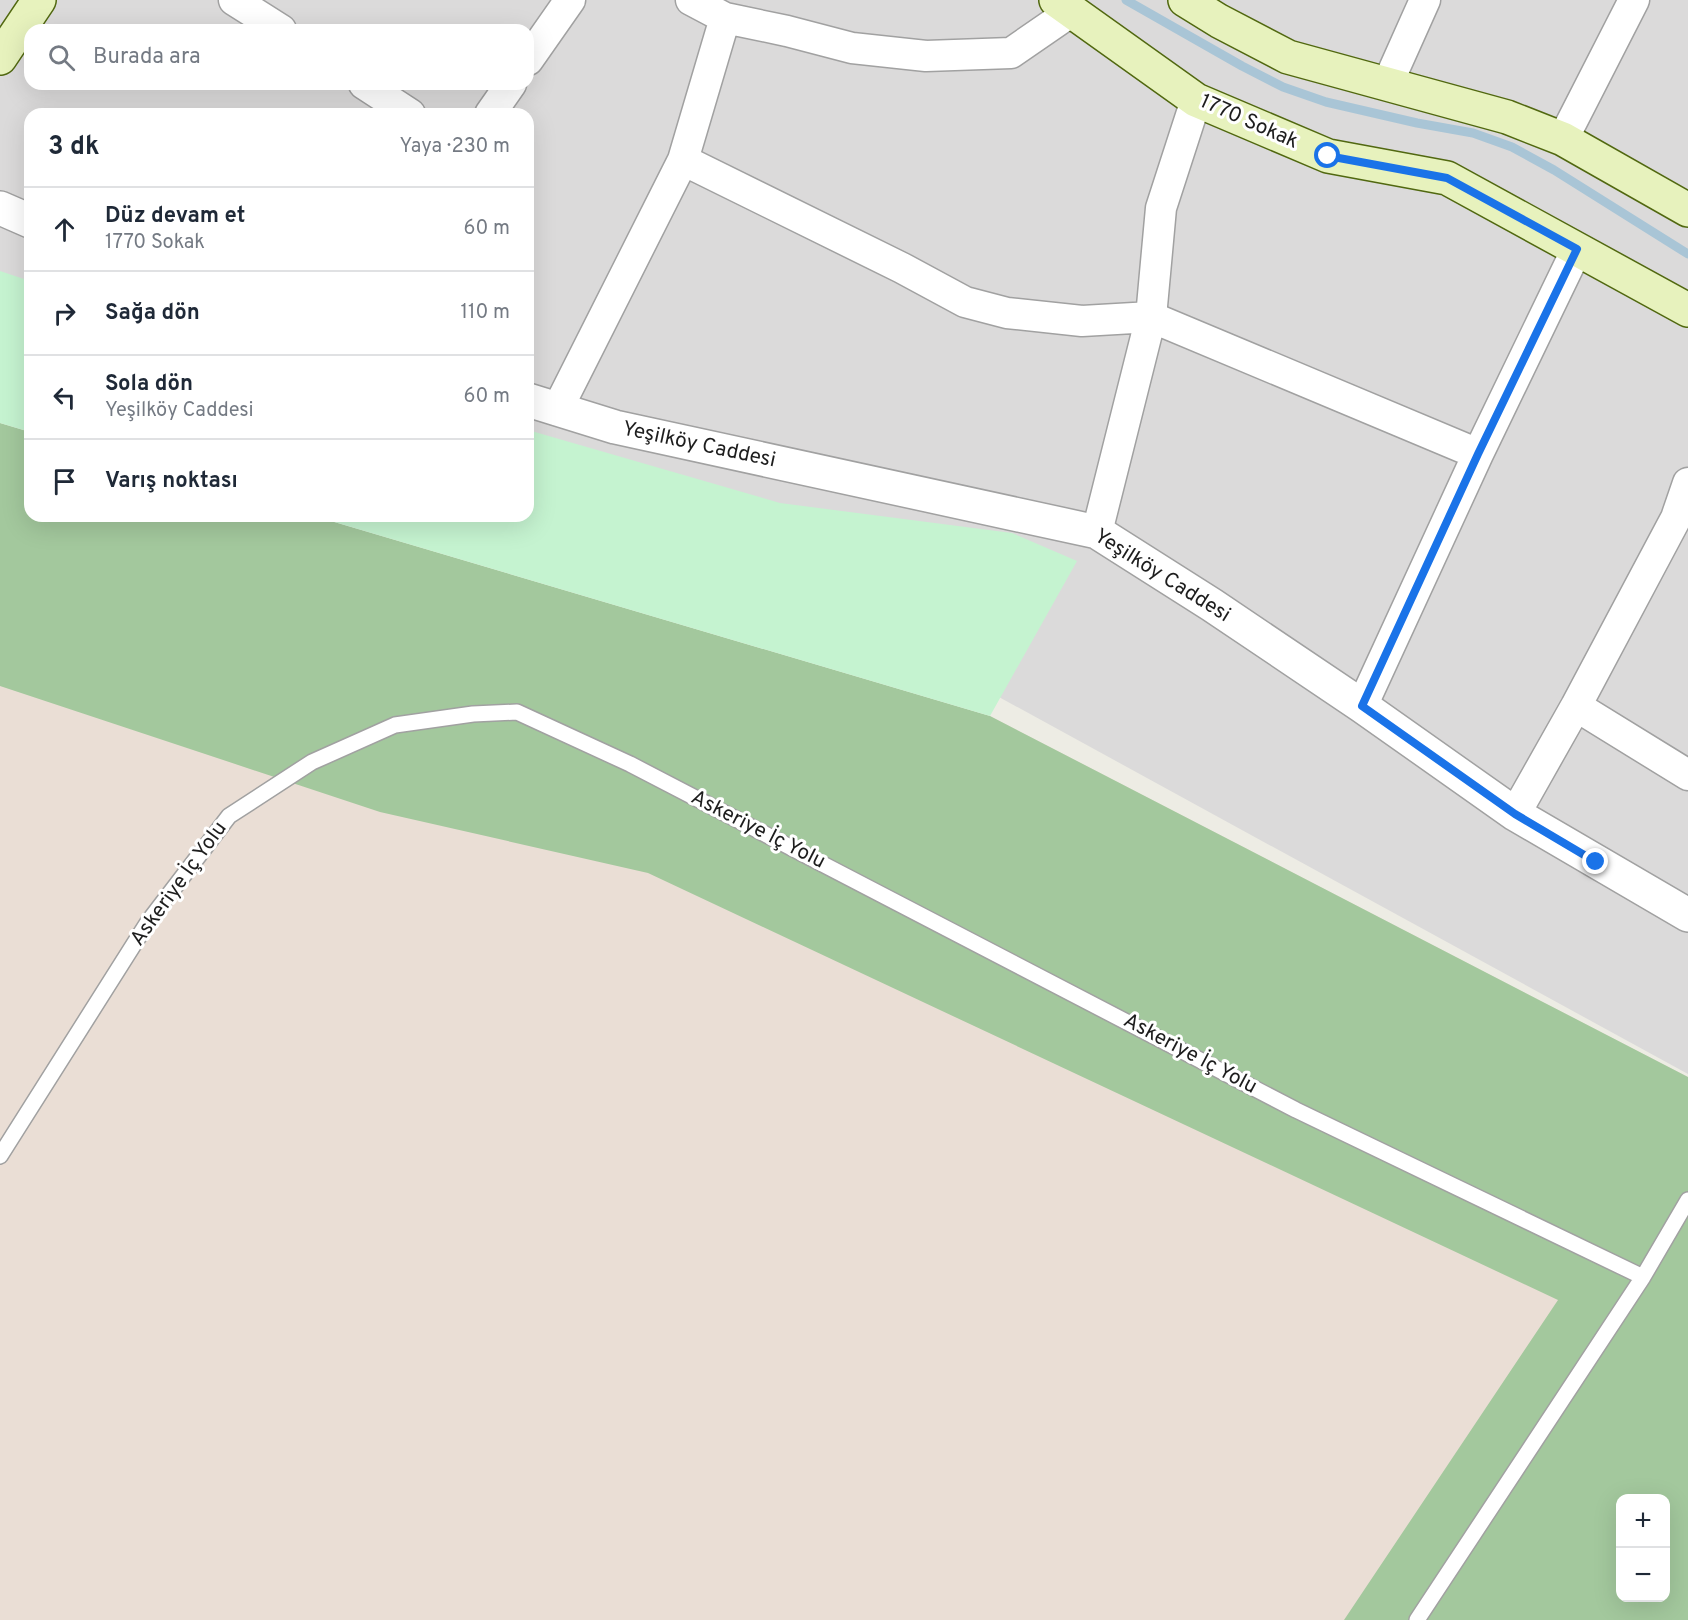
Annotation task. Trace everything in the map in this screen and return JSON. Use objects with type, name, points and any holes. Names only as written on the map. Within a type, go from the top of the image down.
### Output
[{"type":"main road","points":[[0,58],[39,0]]},
{"type":"main road","points":[[1185,0],[1219,21],[1288,57],[1507,117],[1563,139],[1688,210]]},
{"type":"main road","name":"1770 Sokak","points":[[1064,5],[1197,100],[1328,156],[1447,178],[1688,310]]},
{"type":"street","points":[[234,0],[271,24]]},
{"type":"street","points":[[534,51],[570,0]]},
{"type":"street","points":[[691,0],[725,18],[852,48],[926,56],[1011,53],[1064,5]]},
{"type":"street","points":[[1387,85],[1425,0]]},
{"type":"street","points":[[1563,139],[1634,0]]},
{"type":"street","points":[[543,405],[683,159],[725,18]]},
{"type":"street","points":[[373,90],[401,108]]},
{"type":"street","points":[[494,108],[508,90]]},
{"type":"street","points":[[1097,532],[1151,317],[1161,208],[1197,100]]},
{"type":"street","points":[[683,159],[965,302],[1007,313],[1082,321],[1151,317],[1478,454]]},
{"type":"street","points":[[0,208],[24,218]]},
{"type":"street","points":[[1362,706],[1478,454],[1577,249]]},
{"type":"street","name":"Yeşilköy Caddesi","points":[[543,405],[615,427],[1097,532],[1212,605],[1362,706],[1515,814],[1688,915]]},
{"type":"street","points":[[1515,814],[1682,520],[1688,483]]},
{"type":"street","points":[[1576,706],[1688,775]]},
{"type":"lane","name":"Askeriye İç Yolu","points":[[0,1156],[148,922],[229,816],[312,762],[395,725],[473,714],[517,712],[651,775],[1296,1110],[1643,1277]]},
{"type":"lane","points":[[1417,1620],[1643,1277],[1688,1200]]},
{"type":"shaded area","points":[[0,0],[1688,0],[1688,1074],[988,691],[534,518],[534,108],[24,108],[24,428],[0,422]]},
{"type":"shaded area","points":[[0,423],[24,430],[24,522],[334,522],[990,716],[1688,1077],[1688,1620],[0,1620]]},
{"type":"green space","points":[[0,271],[24,279],[24,430],[0,423]]},
{"type":"green space","points":[[0,423],[24,430],[24,522],[334,522],[990,716],[1688,1077],[1688,1620],[1344,1620],[1558,1300],[648,873],[380,812],[0,686]]},
{"type":"green space","points":[[534,432],[780,503],[1012,533],[1077,561],[990,716],[334,522],[534,522]]},
{"type":"waterway","points":[[1126,0],[1283,87],[1326,102],[1473,133],[1512,147],[1554,170],[1688,254]]},
{"type":"route","points":[[1328,156],[1447,178],[1577,249],[1478,454],[1362,706],[1515,814],[1596,862]]}]
